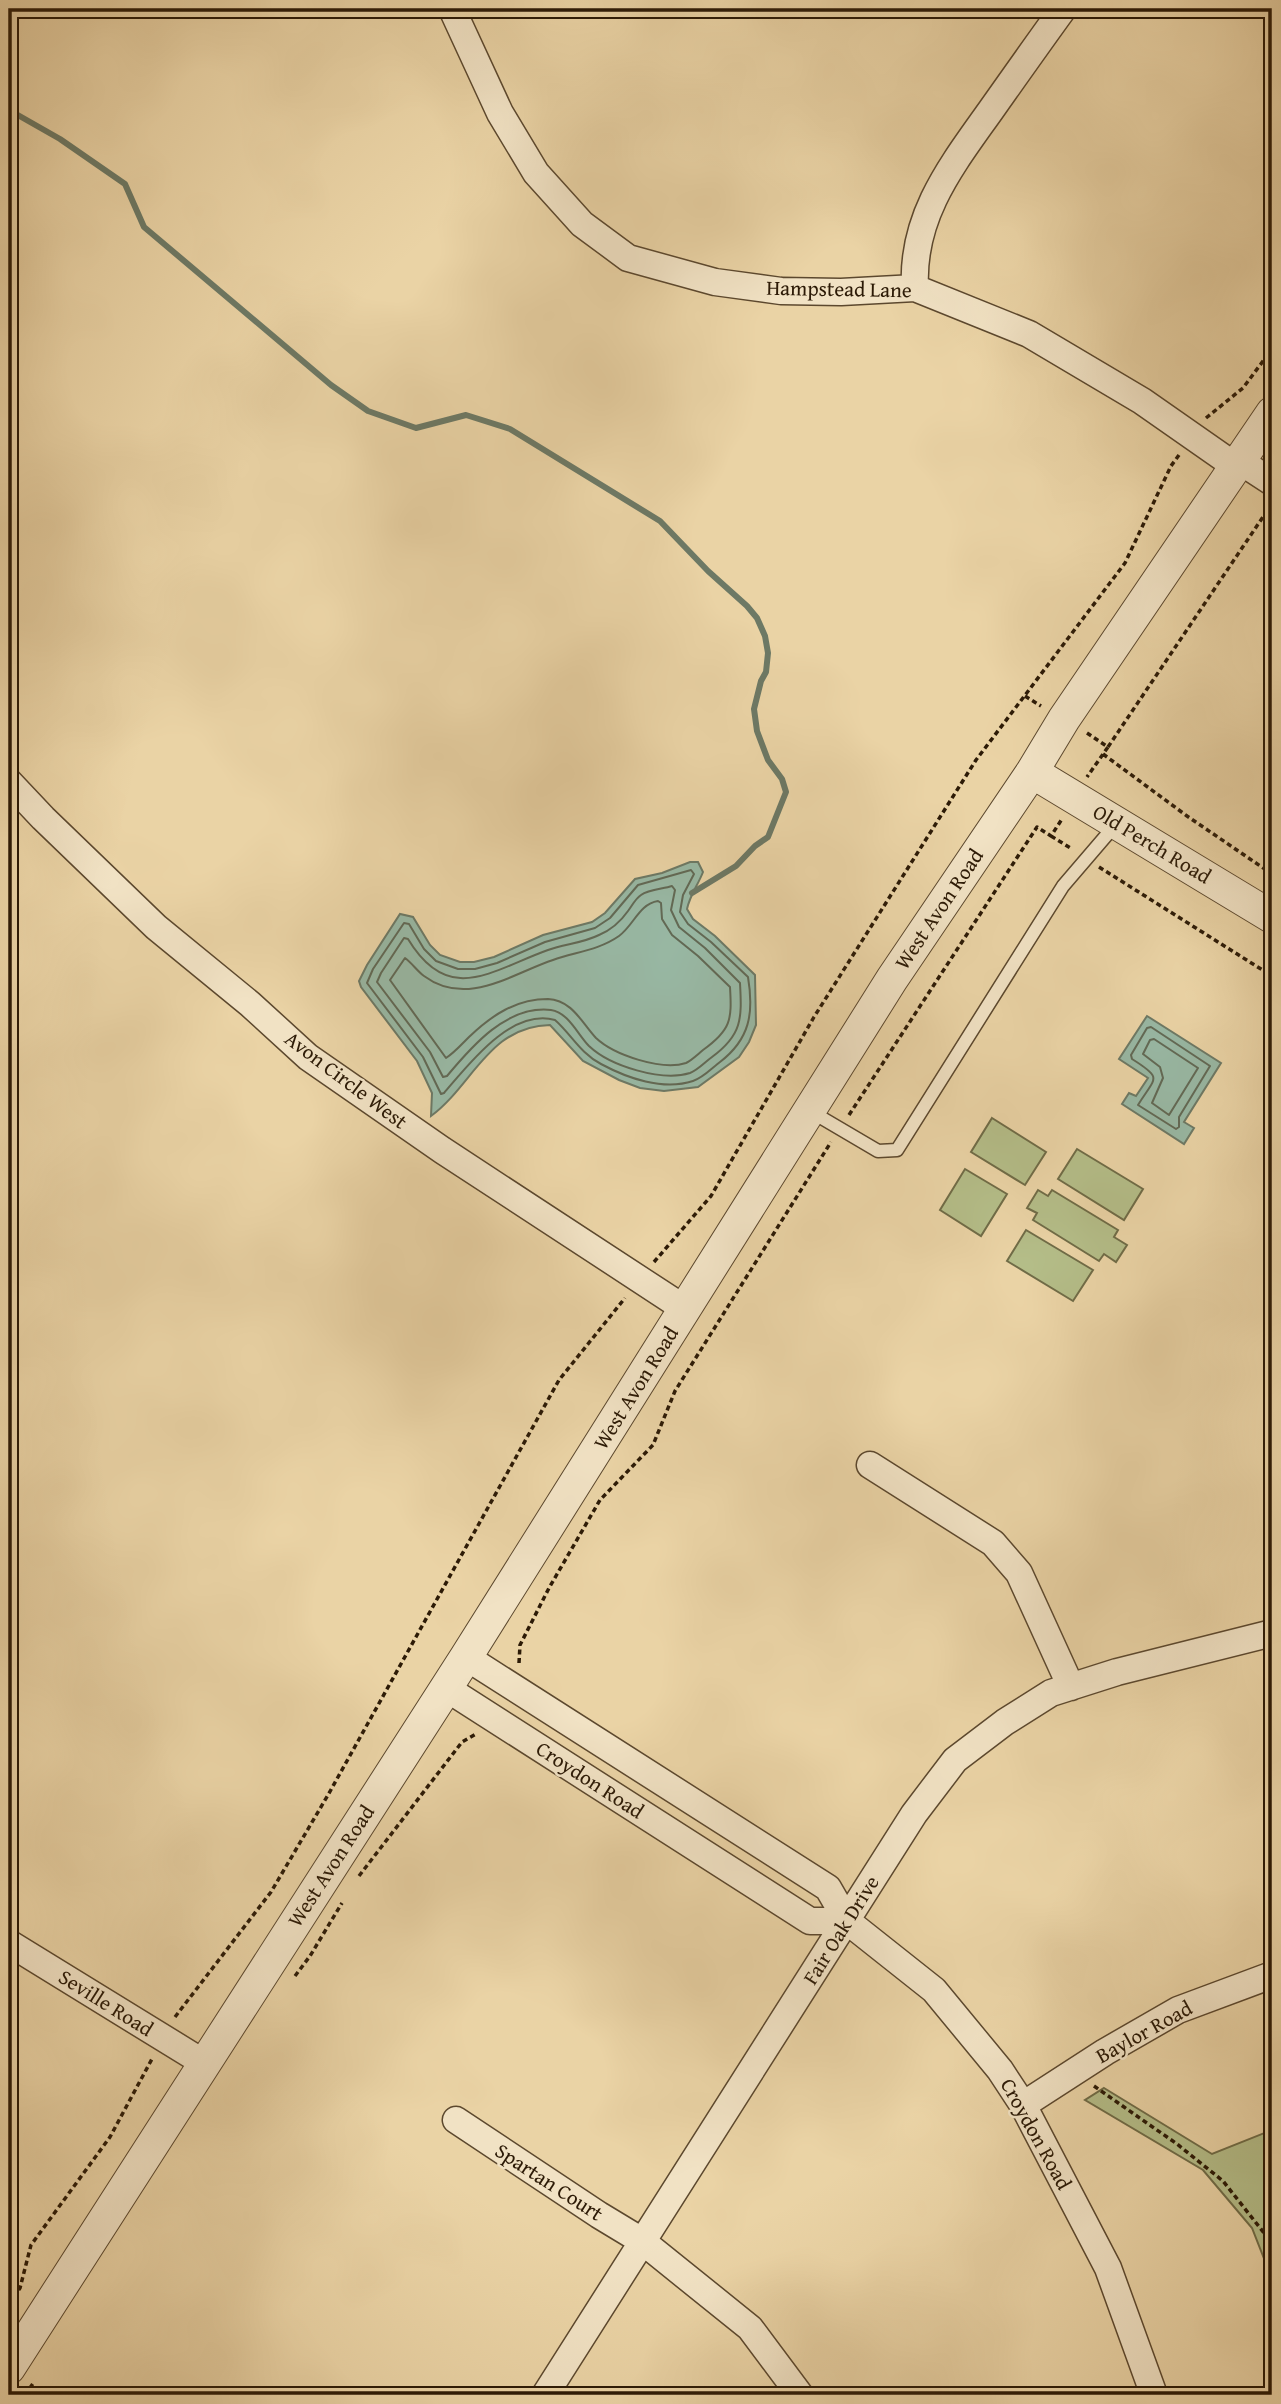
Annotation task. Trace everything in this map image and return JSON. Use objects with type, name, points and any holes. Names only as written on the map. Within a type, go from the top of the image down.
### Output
[{"type":"street","name":"Hampstead Lane","points":[[452,9],[500,113],[536,173],[582,224],[628,258],[715,282],[781,291],[841,292],[915,288],[1029,334],[1131,394],[1225,459],[1249,467],[1272,482]]},
{"type":"street","points":[[915,288],[914,263],[918,241],[928,209],[948,171],[1063,9]]},
{"type":"street","name":"West Avon Road","points":[[9,2368],[466,1657],[912,948],[1272,413]]},
{"type":"street","name":"Old Perch Road","points":[[1032,772],[1272,917]]},
{"type":"street","name":"Avon Circle West","points":[[9,782],[156,927],[250,1004],[308,1056],[442,1150],[685,1309]]},
{"type":"street","points":[[870,1465],[993,1543],[1019,1573],[1071,1687]]},
{"type":"street","name":"Fair Oak Drive","points":[[545,2395],[914,1814],[955,1760],[1005,1722],[1051,1693],[1117,1672],[1272,1633]]},
{"type":"street","name":"Croydon Road","points":[[466,1657],[828,1888],[847,1921],[934,1990],[1000,2070],[1023,2105],[1108,2268],[1154,2395]]},
{"type":"street","name":"Croydon Road","points":[[446,1688],[810,1921],[847,1921]]},
{"type":"street","name":"Seville Road","points":[[9,1942],[204,2063]]},
{"type":"street","name":"Baylor Road","points":[[1023,2105],[1178,2010],[1272,1975]]},
{"type":"street","name":"Spartan Court","points":[[456,2120],[642,2241],[750,2328],[800,2395]]},
{"type":"lane","points":[[810,1111],[878,1151],[897,1150],[1063,886],[1117,822]]},
{"type":"path","points":[[9,2304],[20,2288],[32,2245],[110,2137],[172,2021],[271,1892],[328,1795],[559,1380],[711,1196],[814,1017],[976,760],[1125,563],[1171,466],[1210,413],[1243,388],[1272,349]]},
{"type":"path","points":[[1089,774],[1272,503]]},
{"type":"path","points":[[1025,696],[1044,708]]},
{"type":"path","points":[[1085,732],[1108,747]]},
{"type":"path","points":[[1103,754],[1272,874]]},
{"type":"path","points":[[1051,836],[1064,816]]},
{"type":"path","points":[[519,1671],[520,1645],[549,1588],[600,1500],[653,1445],[675,1391],[840,1129],[1037,827],[1272,976]]},
{"type":"path","points":[[355,1881],[462,1742],[480,1731]]},
{"type":"path","points":[[294,1977],[342,1903]]},
{"type":"path","points":[[1075,2071],[1177,2144],[1223,2182],[1272,2243]]},
{"type":"path","points":[[25,2395],[40,2372]]},
{"type":"green space","points":[[992,1118],[1046,1152],[1025,1185],[971,1152]]},
{"type":"green space","points":[[1077,1149],[1143,1189],[1124,1220],[1058,1179]]},
{"type":"green space","points":[[965,1169],[1007,1194],[981,1236],[940,1210]]},
{"type":"green space","points":[[1038,1190],[1048,1196],[1052,1190],[1118,1230],[1114,1237],[1127,1245],[1116,1262],[1104,1254],[1099,1261],[1033,1220],[1037,1213],[1027,1208]]},
{"type":"green space","points":[[1026,1230],[1093,1270],[1073,1301],[1007,1261]]},
{"type":"green space","points":[[1104,2088],[1212,2154],[1272,2130],[1272,2279],[1252,2228],[1203,2170],[1085,2100]]},
{"type":"water","points":[[690,862],[698,862],[703,872],[687,909],[693,919],[715,936],[755,975],[756,1025],[739,1057],[698,1087],[664,1091],[640,1088],[583,1061],[550,1025],[529,1028],[512,1035],[497,1046],[431,1116],[432,1093],[417,1061],[359,981],[400,914],[413,917],[430,945],[440,955],[460,962],[474,962],[494,957],[543,935],[592,922],[605,913],[635,879],[662,873]]},
{"type":"water","points":[[1147,1016],[1221,1063],[1184,1122],[1194,1128],[1184,1144],[1122,1104],[1129,1093],[1136,1096],[1148,1078],[1119,1059]]},
{"type":"waterway","points":[[9,110],[60,139],[125,184],[144,227],[331,385],[368,411],[416,428],[466,415],[510,429],[660,521],[708,571],[747,606],[757,618],[765,636],[768,653],[766,672],[754,709],[757,731],[768,760],[782,779],[786,792],[768,837],[736,866],[692,893]]}]
